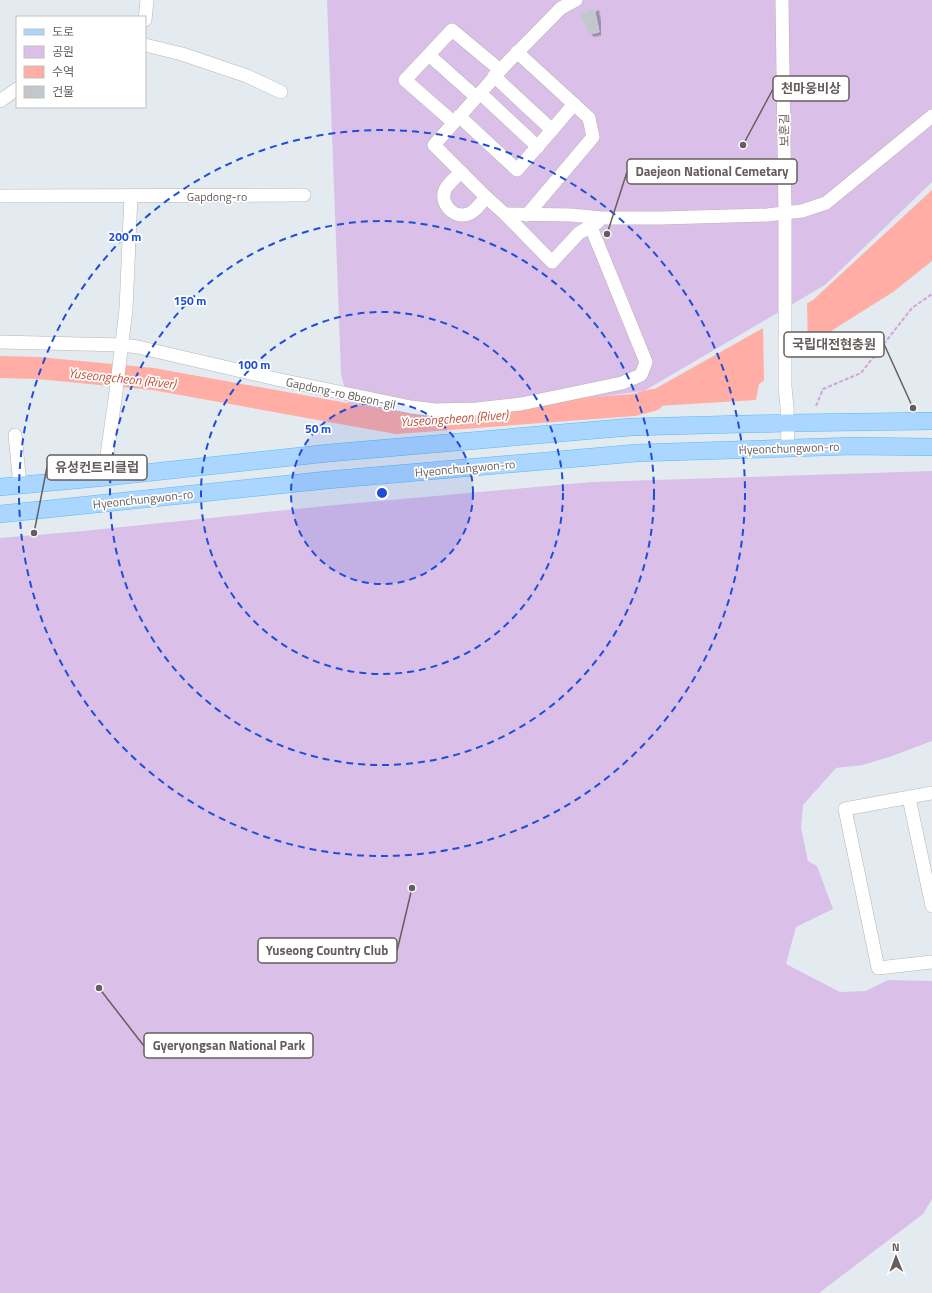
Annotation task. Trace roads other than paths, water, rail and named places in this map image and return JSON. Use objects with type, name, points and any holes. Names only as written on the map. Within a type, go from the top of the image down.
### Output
[{"type":"main road","name":"Hyeonchungwon-ro","points":[[0,486],[107,477],[329,453],[631,427],[932,421]]},
{"type":"main road","name":"Hyeonchungwon-ro","points":[[0,514],[327,480],[637,453],[854,446],[932,447]]},
{"type":"street","points":[[145,16],[147,0]]},
{"type":"street","points":[[576,0],[561,8],[517,52],[434,145],[552,262],[578,233],[591,227],[602,218]]},
{"type":"street","name":"보훈길","points":[[782,0],[785,214],[785,387],[788,423],[788,448]]},
{"type":"street","points":[[552,130],[497,73],[452,30],[406,80],[518,170],[538,147],[574,104]]},
{"type":"street","points":[[146,45],[182,54],[247,76],[281,92]]},
{"type":"street","points":[[517,52],[589,118],[593,137],[527,215]]},
{"type":"street","points":[[428,56],[478,95],[538,147]]},
{"type":"street","points":[[0,101],[16,90]]},
{"type":"street","points":[[505,214],[571,215],[602,218],[662,218],[785,214],[802,211],[826,203],[932,116]]},
{"type":"street","points":[[460,172],[444,193],[446,205],[450,210],[455,214],[467,214],[473,212],[486,198]]},
{"type":"street","name":"Gapdong-ro","points":[[0,196],[304,195]]},
{"type":"street","points":[[107,477],[106,462],[126,309],[131,196]]},
{"type":"street","name":"Gapdong-ro 8beon-gil","points":[[0,342],[122,348],[138,347],[276,379],[411,407],[435,410],[477,409],[521,404],[622,383],[641,375],[646,362],[591,227]]},
{"type":"street","points":[[15,435],[20,485]]},
{"type":"street","points":[[932,793],[845,809],[878,968],[932,962]]},
{"type":"street","points":[[909,798],[932,906]]},
{"type":"water","points":[[932,190],[932,261],[893,292],[828,333],[759,384],[756,400],[624,408],[624,398],[644,395],[813,300]]},
{"type":"waterway","name":"Yuseongcheon (River)","points":[[0,367],[38,368],[153,379],[396,423],[634,405],[653,400]]},
{"type":"place","name":"천마웅비상","points":[[743,145]]},
{"type":"place","name":"Daejeon National Cemetary","points":[[607,234]]},
{"type":"place","name":"국립대전현충원","points":[[913,408]]},
{"type":"place","name":"유성컨트리클럽","points":[[34,533]]},
{"type":"place","name":"Yuseong Country Club","points":[[412,888]]},
{"type":"place","name":"Gyeryongsan National Park","points":[[99,988]]}]
